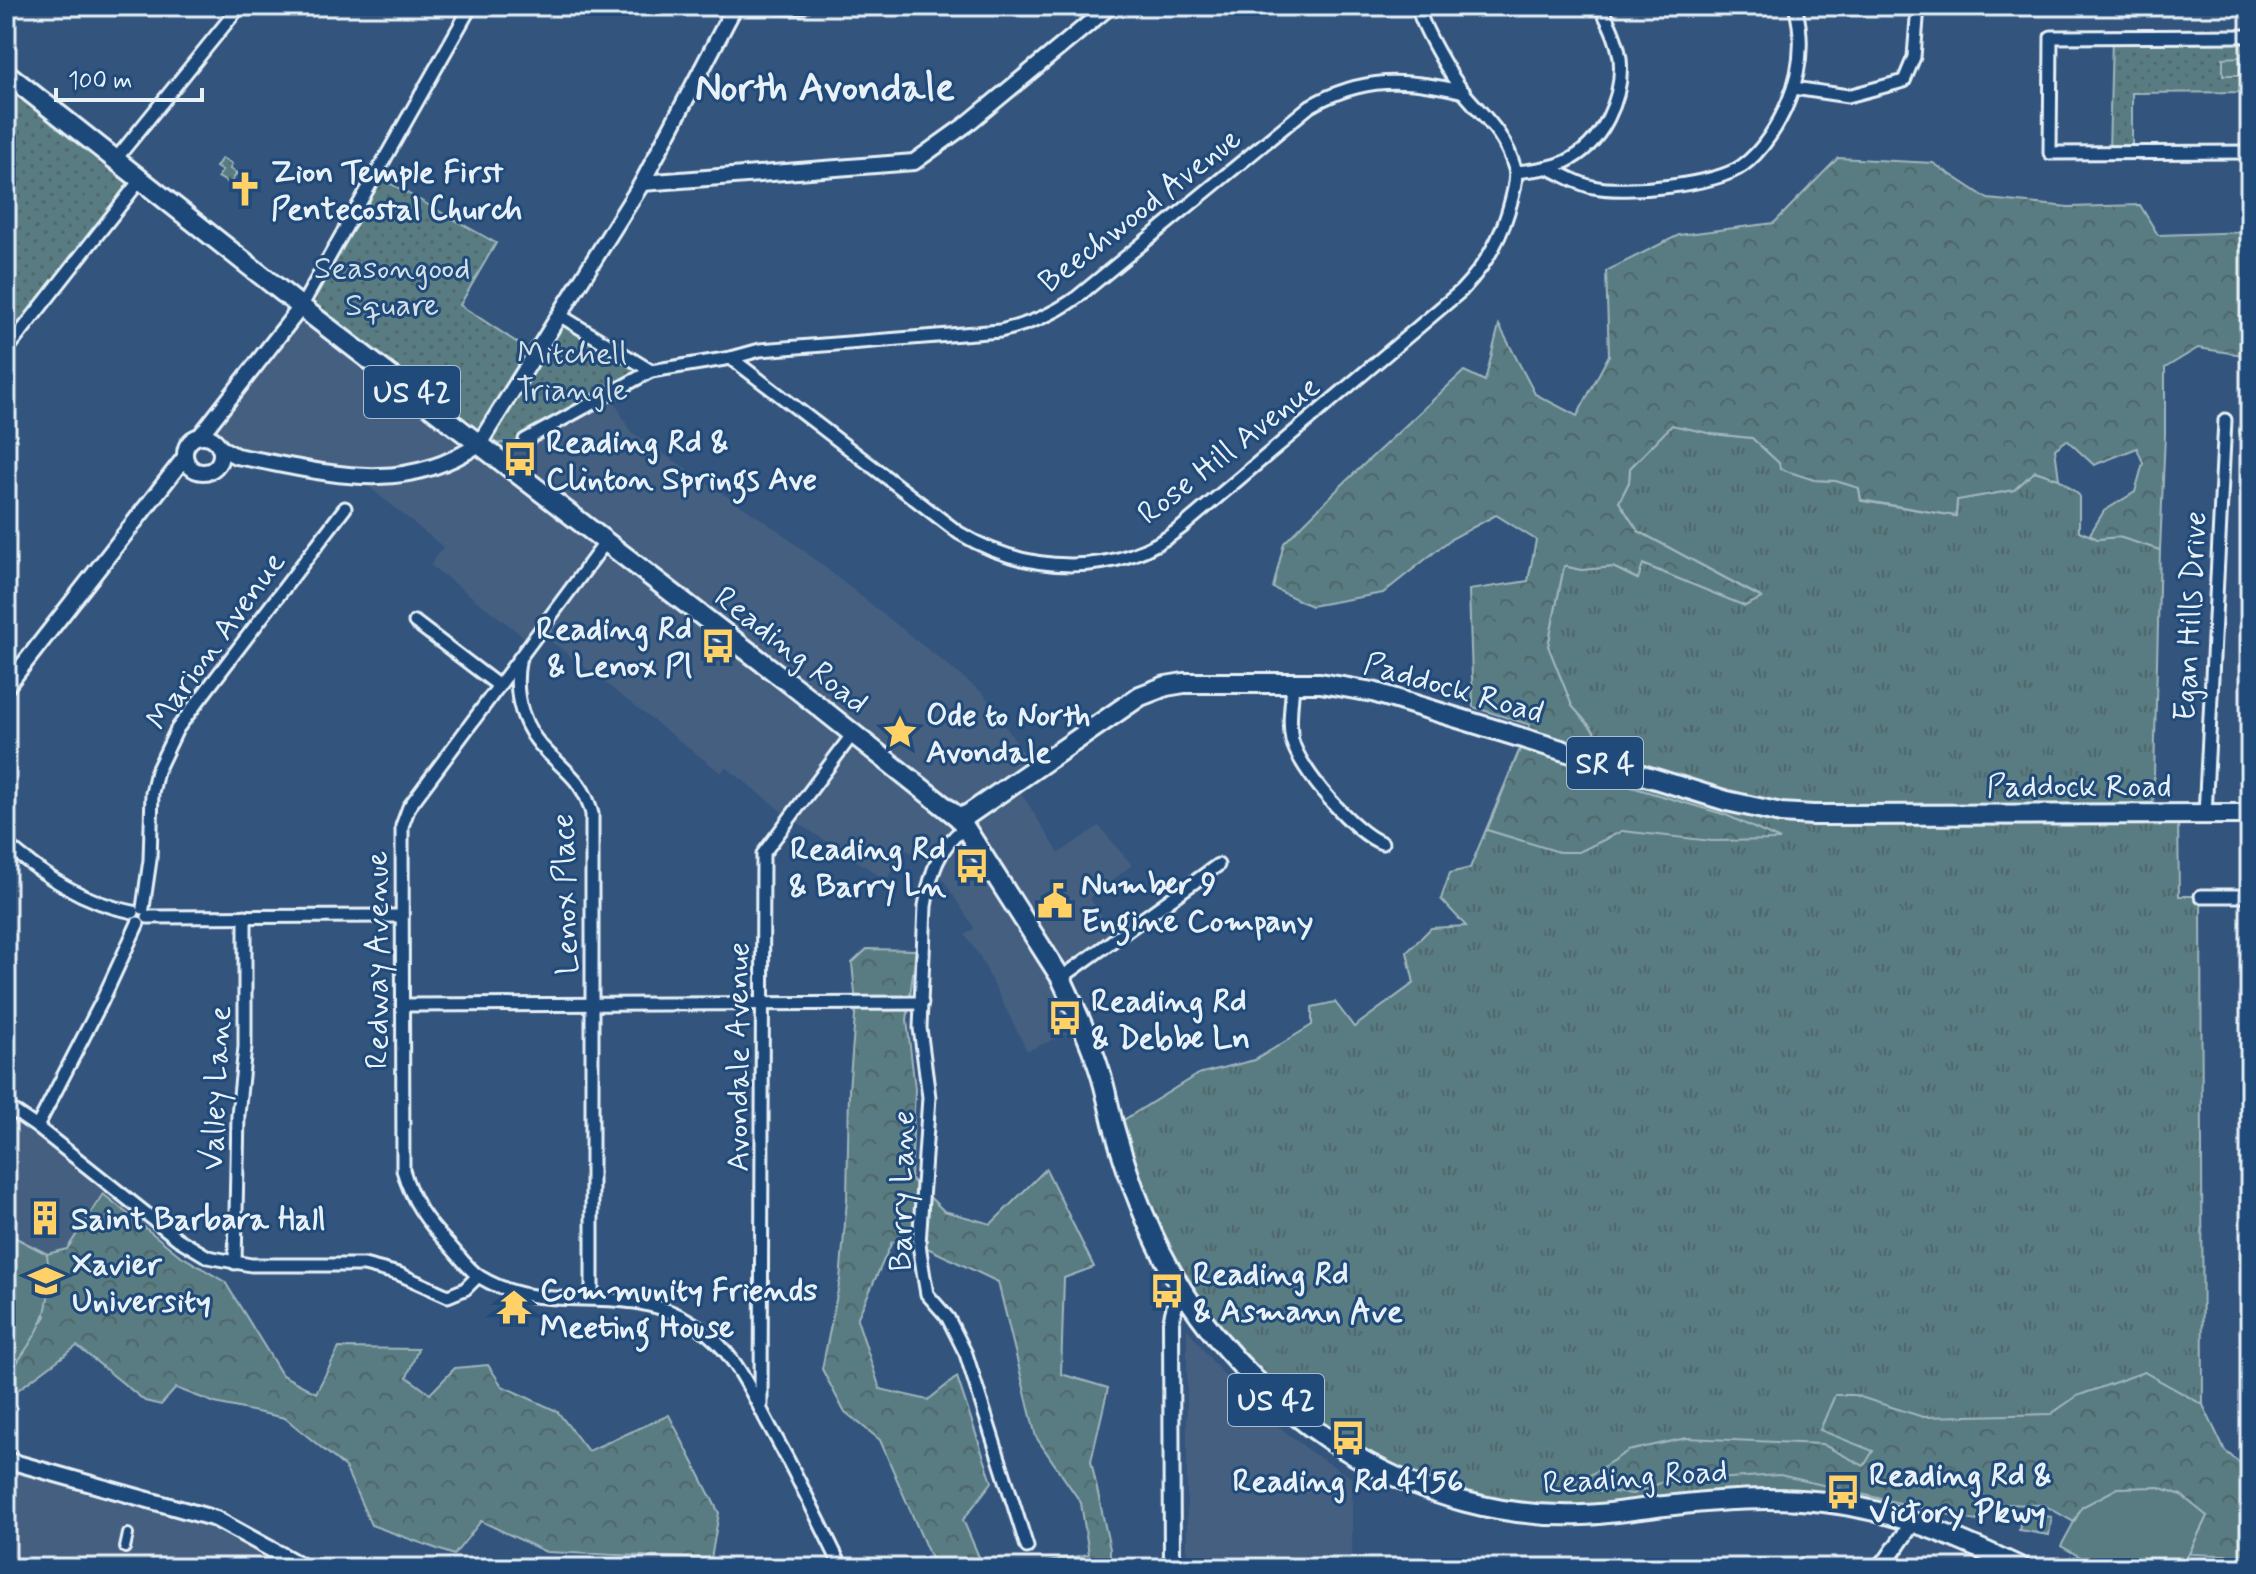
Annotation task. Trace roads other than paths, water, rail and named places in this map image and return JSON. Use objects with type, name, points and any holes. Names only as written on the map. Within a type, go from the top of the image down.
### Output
[{"type":"main road","name":"Reading Road","points":[[6,73],[301,307],[797,689],[962,823],[1061,978],[1101,1072],[1135,1192],[1168,1266],[1184,1293],[1239,1363],[1295,1416],[1346,1452],[1396,1476],[1479,1505],[1549,1515],[1582,1515],[1706,1502],[1778,1499],[1827,1502],[1914,1521],[2022,1568]]},
{"type":"main road","name":"Paddock Road","points":[[962,823],[969,814],[1140,696],[1184,683],[1320,683],[1373,692],[1727,801],[1781,813],[2250,814]]},
{"type":"street","points":[[116,159],[240,6]]},
{"type":"street","points":[[190,464],[190,441],[200,436],[213,418],[219,415],[301,307],[471,6]]},
{"type":"street","points":[[200,436],[218,450],[236,456],[358,478],[404,476],[440,466],[479,444],[642,183],[735,6]]},
{"type":"street","points":[[771,6],[804,6]]},
{"type":"street","points":[[642,183],[914,162],[967,124],[1110,6]]},
{"type":"street","points":[[1417,6],[1432,40],[1464,92],[1490,119],[1516,172],[1548,168],[1565,162],[1588,145],[1607,122],[1620,83],[1619,56],[1612,30],[1600,6]]},
{"type":"street","points":[[1548,168],[1577,182],[1605,189],[1635,189],[1719,177],[1732,172],[1751,158],[1775,126],[1794,88],[1801,46],[1795,6]]},
{"type":"street","points":[[1794,88],[1848,96],[1904,81],[1914,57],[1918,6]]},
{"type":"street","points":[[2250,36],[2051,37],[2050,153],[2250,152]]},
{"type":"street","name":"Beechwood Avenue","points":[[525,440],[651,371],[760,350],[1000,331],[1044,318],[1076,298],[1310,106],[1326,97],[1361,84],[1389,81],[1464,92]]},
{"type":"street","name":"Rose Hill Avenue","points":[[731,358],[978,545],[1039,564],[1072,565],[1106,561],[1155,544],[1177,532],[1461,291],[1474,278],[1496,243],[1509,209],[1516,172]]},
{"type":"street","points":[[6,351],[141,179]]},
{"type":"street","points":[[561,316],[651,371]]},
{"type":"street","points":[[6,687],[171,476],[190,464],[211,470],[218,450],[219,415]]},
{"type":"street","name":"Egan Hills Drive","points":[[2205,815],[2225,420]]},
{"type":"street","name":"Marion Avenue","points":[[37,1127],[102,1001],[141,915],[150,860],[152,793],[166,749],[177,729],[345,508]]},
{"type":"street","points":[[520,657],[605,543]]},
{"type":"street","points":[[415,622],[499,686]]},
{"type":"street","name":"Redway Avenue","points":[[478,1276],[419,1211],[408,1187],[402,1156],[402,826],[405,816],[520,657]]},
{"type":"street","name":"Lenox Place","points":[[520,657],[517,684],[523,717],[539,743],[576,777],[589,801],[592,814],[592,1297]]},
{"type":"street","points":[[1293,683],[1291,730],[1302,764],[1371,839],[1382,843]]},
{"type":"street","name":"Avondale Avenue","points":[[761,1409],[763,854],[852,735]]},
{"type":"street","name":"Barry Lane","points":[[962,823],[940,854],[928,888],[923,925],[921,1044],[926,1060],[929,1097],[919,1244],[927,1294],[948,1318],[966,1354],[1027,1547]]},
{"type":"street","points":[[6,844],[77,894],[141,915],[402,916]]},
{"type":"street","points":[[1061,978],[1218,865]]},
{"type":"street","points":[[2201,896],[2250,896]]},
{"type":"street","name":"Valley Lane","points":[[235,1263],[238,1115],[245,1047],[245,916]]},
{"type":"street","points":[[403,1005],[922,1003]]},
{"type":"street","points":[[6,1106],[178,1239],[208,1257],[235,1263],[364,1265],[399,1274],[448,1296],[465,1289],[478,1276],[531,1297],[592,1297],[642,1302],[670,1311],[695,1325],[735,1361],[750,1384],[842,1568]]},
{"type":"street","points":[[1172,1568],[1171,1322],[1175,1305],[1184,1293]]},
{"type":"street","points":[[6,1460],[216,1519],[305,1568]]},
{"type":"street","points":[[1878,1568],[1914,1521]]},
{"type":"street","points":[[125,1548],[128,1534]]},
{"type":"place","name":"Zion Temple First Pentecostal Church","points":[[245,189]]},
{"type":"place","name":"Reading Rd & Clinton Springs Ave","points":[[520,459]]},
{"type":"place","name":"Reading Rd & Lenox Pl","points":[[718,646]]},
{"type":"place","name":"Ode to North Avondale","points":[[900,732]]},
{"type":"place","name":"Reading Rd & Barry Ln","points":[[972,866]]},
{"type":"place","name":"Number 9 Engine Company","points":[[1055,901]]},
{"type":"place","name":"Reading Rd & Debbe Ln","points":[[1065,1018]]},
{"type":"place","name":"Saint Barbara Hall","points":[[45,1218]]},
{"type":"place","name":"Xavier University","points":[[46,1281]]},
{"type":"place","name":"Reading Rd & Asmann Ave","points":[[1167,1291]]},
{"type":"place","name":"Community Friends Meeting House","points":[[514,1307]]},
{"type":"place","name":"Reading Rd 4156","points":[[1348,1438]]},
{"type":"place","name":"Reading Rd & Victory Pkwy","points":[[1843,1492]]},
{"type":"district","name":"North Avondale","points":[[825,86]]},
{"type":"park label","name":"Seasongood Square","points":[[392,286]]},
{"type":"park label","name":"Mitchell Triangle","points":[[572,370]]}]
